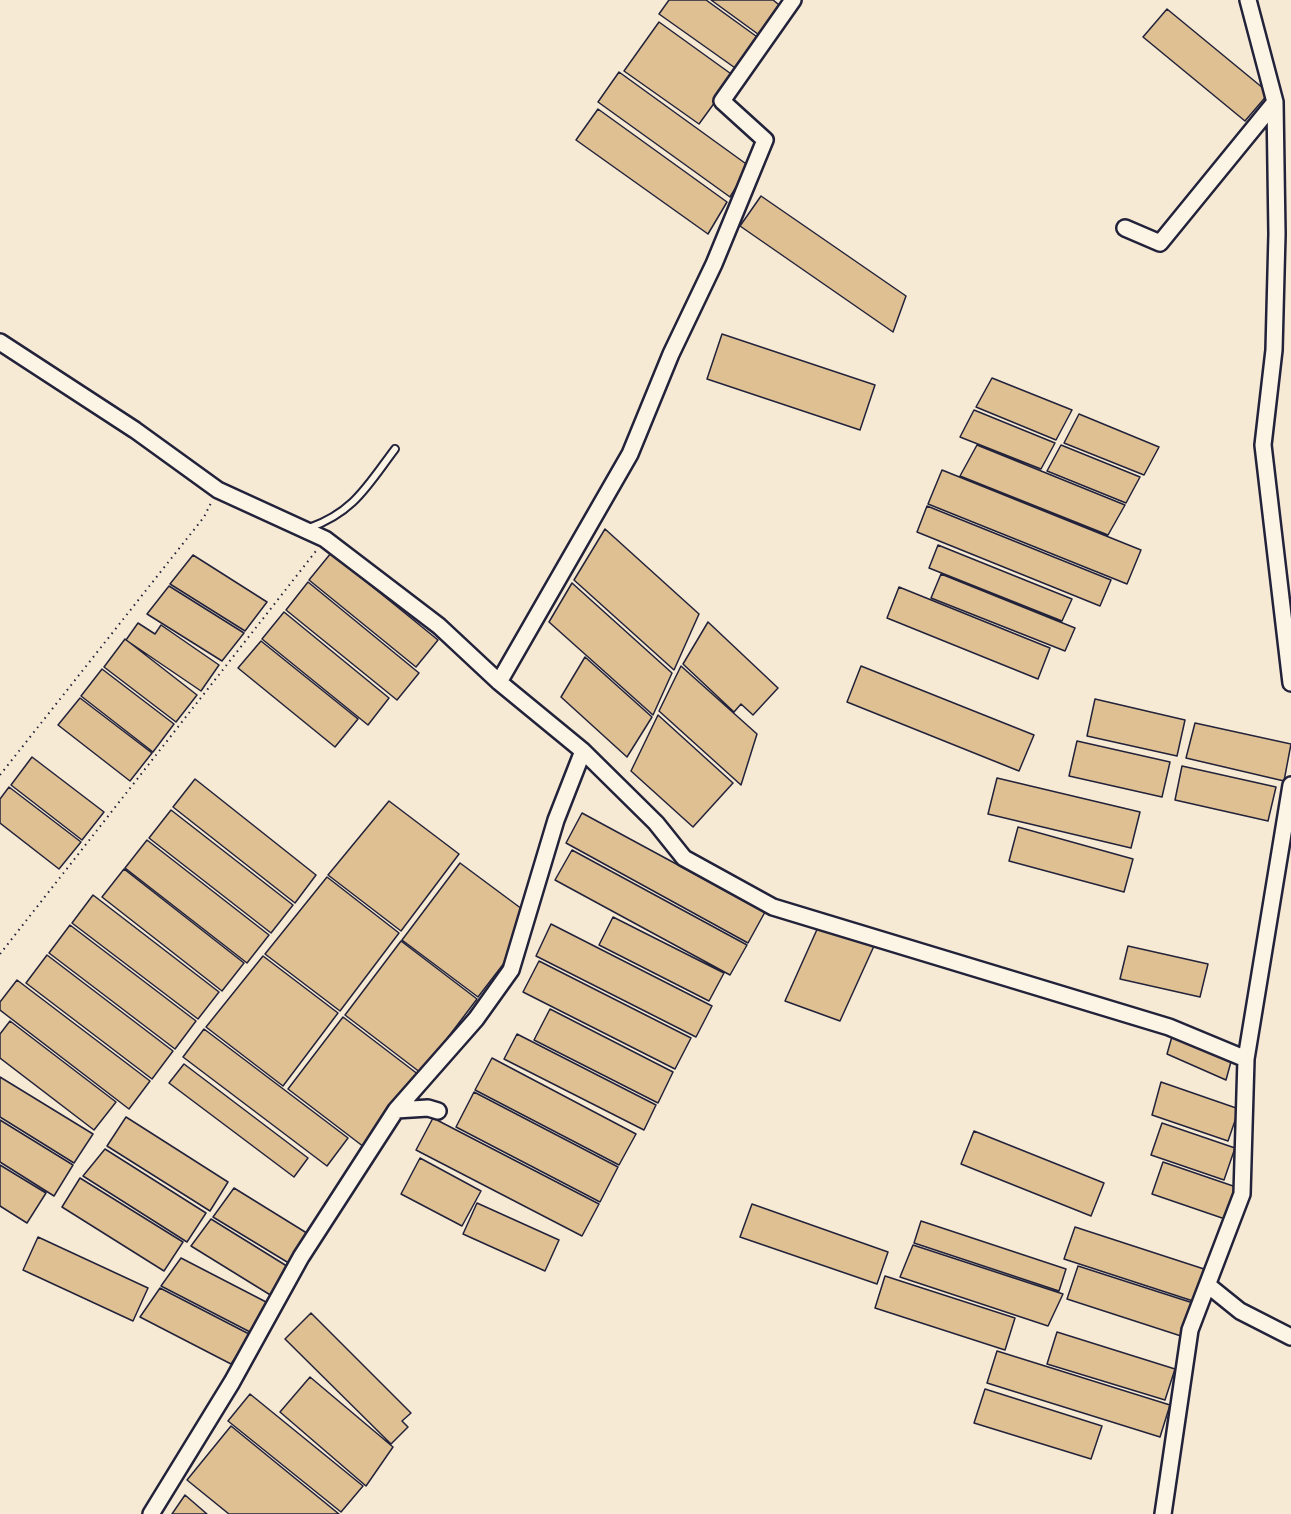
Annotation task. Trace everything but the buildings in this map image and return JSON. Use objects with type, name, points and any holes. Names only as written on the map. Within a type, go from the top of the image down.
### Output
[{"type":"street","points":[[499,682],[630,454],[671,354],[714,264],[765,140],[722,101],[793,0]]},
{"type":"street","points":[[1248,0],[1275,102],[1277,234],[1274,350],[1263,445],[1291,683]]},
{"type":"street","points":[[1125,228],[1160,243],[1275,102]]},
{"type":"street","points":[[0,342],[135,430],[218,490],[325,539],[439,626],[499,682],[583,751],[656,823],[684,858],[772,907],[1169,1027],[1246,1059]]},
{"type":"street","points":[[151,1514],[232,1382],[301,1257],[396,1110],[476,1019],[511,970],[556,820],[583,751]]},
{"type":"street","points":[[1163,1514],[1190,1330],[1209,1286],[1242,1194],[1246,1059],[1291,785]]},
{"type":"street","points":[[396,1110],[428,1108],[438,1111]]},
{"type":"street","points":[[1209,1286],[1240,1311],[1291,1337]]},
{"type":"lane","points":[[305,529],[334,519],[356,500],[395,449]]},
{"type":"path","points":[[0,775],[204,517],[218,490]]},
{"type":"path","points":[[0,954],[325,539]]}]
